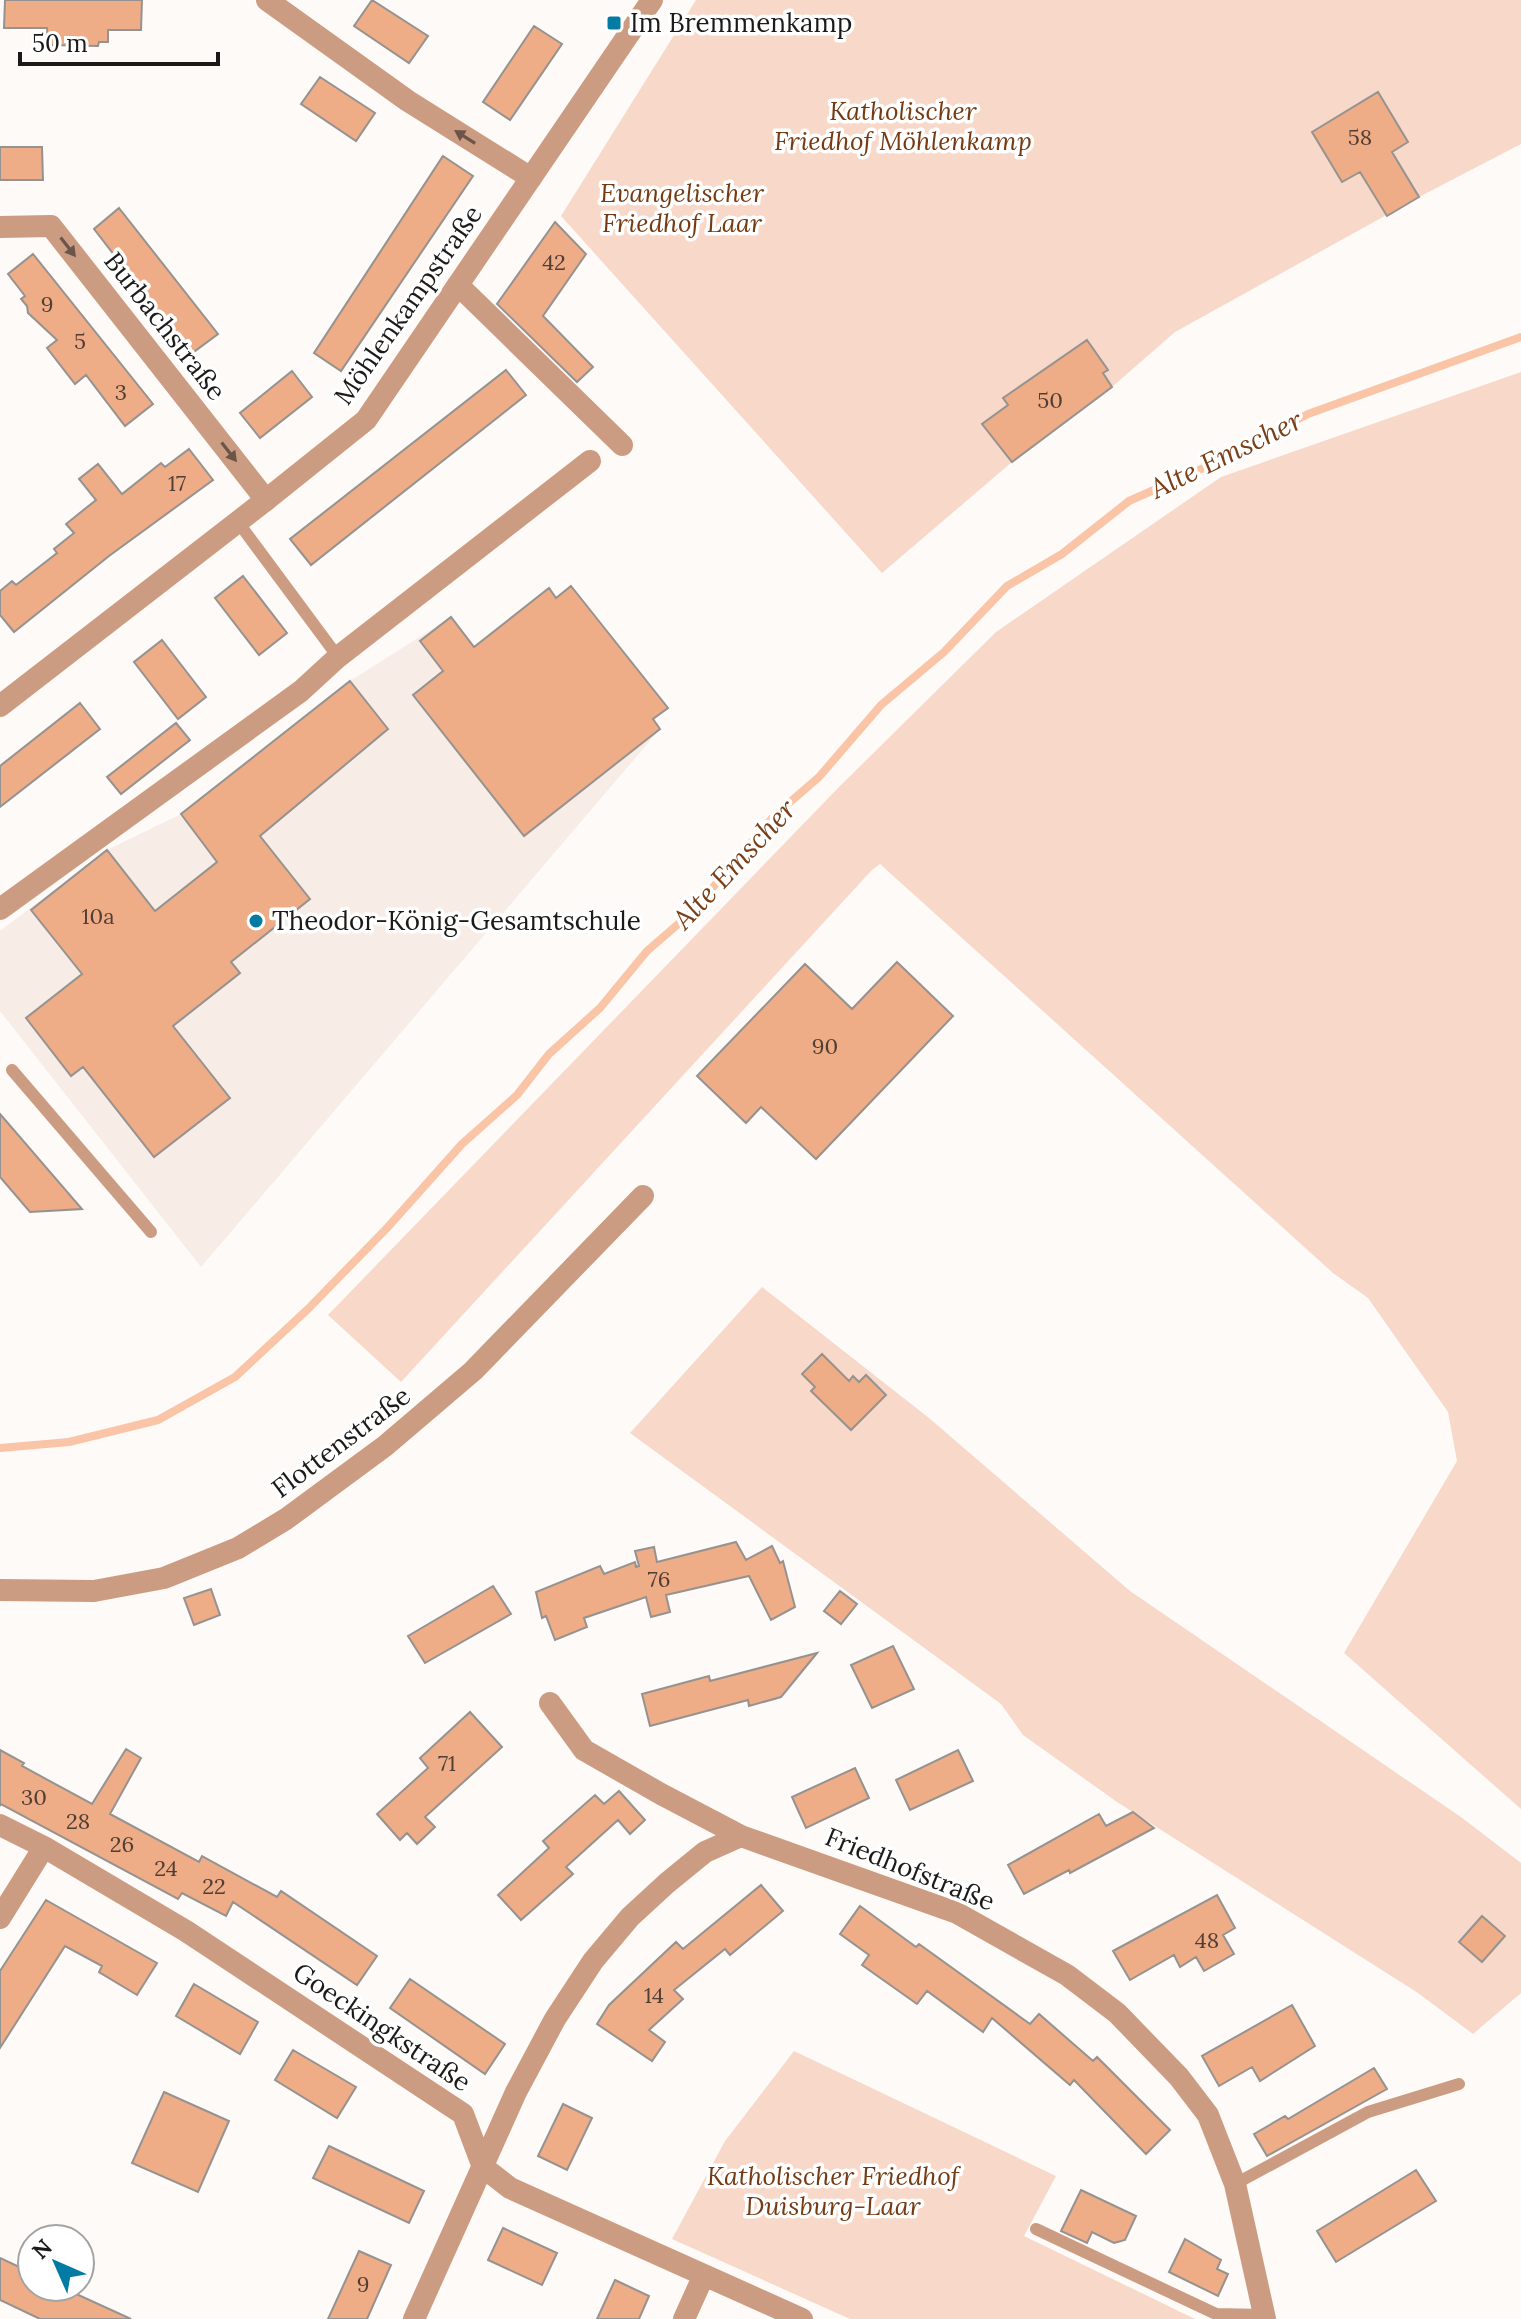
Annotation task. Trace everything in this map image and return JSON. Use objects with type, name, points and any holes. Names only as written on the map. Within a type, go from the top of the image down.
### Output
[{"type":"street","points":[[267,0],[408,101],[531,178]]},
{"type":"street","name":"Möhlenkampstraße","points":[[0,706],[366,420],[652,0]]},
{"type":"street","name":"Burbachstraße","points":[[0,227],[51,226],[266,500]]},
{"type":"street","points":[[458,285],[622,445]]},
{"type":"street","points":[[0,909],[301,691],[338,657],[590,461]]},
{"type":"street","name":"Flottenstraße","points":[[0,1590],[94,1591],[164,1578],[226,1553],[286,1519],[385,1446],[473,1371],[643,1196]]},
{"type":"street","name":"Friedhofstraße","points":[[550,1703],[584,1750],[741,1836],[957,1913],[1067,1975],[1117,2013],[1179,2077],[1208,2115],[1235,2184],[1264,2317]]},
{"type":"street","name":"Goeckingkstraße","points":[[0,1825],[44,1847],[186,1931],[463,2114],[483,2167]]},
{"type":"street","points":[[414,2319],[516,2092],[555,2019],[593,1961],[630,1917],[667,1883],[705,1852],[741,1836]]},
{"type":"street","points":[[0,1918],[44,1847]]},
{"type":"street","points":[[483,2167],[510,2188],[802,2319]]},
{"type":"street","points":[[684,2319],[703,2277]]},
{"type":"lane","points":[[238,522],[338,657]]},
{"type":"lane","points":[[12,1070],[151,1232]]},
{"type":"lane","points":[[1235,2184],[1368,2112],[1459,2084]]},
{"type":"lane","points":[[1036,2229],[1216,2314],[1264,2317]]},
{"type":"shaded area","name":"Theodor-König-Gesamtschule","points":[[549,588],[660,729],[201,1267],[0,1011],[0,931],[107,850],[181,814],[350,681],[451,617],[475,646]]},
{"type":"green space","points":[[696,0],[1521,0],[1521,144],[1175,332],[1112,387],[1012,462],[882,573],[561,216]]},
{"type":"green space","points":[[1521,372],[1521,1809],[1344,1653],[1457,1461],[1448,1412],[1368,1298],[1333,1273],[880,864],[401,1382],[328,1315],[840,786],[996,632],[1221,477]]},
{"type":"green space","points":[[762,1287],[929,1418],[1130,1591],[1461,1817],[1521,1863],[1521,1993],[1473,2034],[1418,1993],[1117,1802],[1023,1735],[1001,1704],[630,1433]]},
{"type":"green space","name":"Katholischer Friedhof Duisburg-Laar","points":[[794,2051],[1056,2176],[1024,2236],[1195,2319],[850,2319],[672,2239],[725,2141]]},
{"type":"building","points":[[5,0],[142,0],[141,30],[108,30],[108,42],[99,42],[98,46],[47,45],[47,28],[4,28]]},
{"type":"building","points":[[372,0],[428,36],[409,63],[354,26]]},
{"type":"building","points":[[534,26],[562,44],[510,120],[483,102]]},
{"type":"building","points":[[320,77],[375,113],[356,141],[301,104]]},
{"type":"building","points":[[1378,92],[1408,142],[1392,152],[1419,197],[1387,216],[1360,172],[1342,182],[1312,132]]},
{"type":"building","points":[[0,147],[42,147],[43,180],[0,180]]},
{"type":"building","points":[[443,156],[473,176],[341,371],[314,353]]},
{"type":"building","points":[[119,208],[218,334],[191,354],[94,229]]},
{"type":"building","points":[[555,222],[586,254],[543,316],[593,367],[577,382],[497,304]]},
{"type":"building","points":[[33,254],[153,404],[125,426],[86,375],[75,384],[47,348],[57,340],[28,313],[21,299],[25,296],[8,274]]},
{"type":"building","points":[[1087,340],[1108,370],[1103,373],[1112,387],[1012,462],[982,424],[1008,405],[1003,398]]},
{"type":"building","points":[[506,370],[526,395],[311,565],[290,539]]},
{"type":"building","points":[[292,371],[312,397],[260,438],[240,413]]},
{"type":"building","points":[[189,449],[213,480],[109,556],[14,632],[0,615],[0,591],[12,581],[16,585],[57,553],[54,549],[74,533],[66,524],[96,500],[79,479],[98,464],[122,494],[161,463],[165,467]]},
{"type":"building","points":[[243,576],[287,633],[259,655],[215,598]]},
{"type":"building","points":[[571,586],[668,708],[653,719],[660,729],[524,836],[413,695],[443,671],[420,641],[451,617],[474,647],[549,588],[556,598]]},
{"type":"building","points":[[162,640],[206,697],[178,719],[134,662]]},
{"type":"building","points":[[350,681],[388,729],[260,836],[310,899],[231,962],[240,973],[173,1026],[230,1098],[154,1157],[83,1067],[71,1076],[26,1018],[82,974],[31,910],[107,850],[155,911],[217,862],[181,814]]},
{"type":"building","points":[[80,703],[100,729],[0,807],[0,766]]},
{"type":"building","points":[[176,723],[190,740],[121,794],[107,777]]},
{"type":"building","points":[[897,962],[953,1016],[816,1159],[761,1107],[746,1123],[697,1076],[805,964],[852,1009]]},
{"type":"building","points":[[0,1114],[82,1209],[30,1212],[0,1177]]},
{"type":"building","points":[[822,1354],[849,1381],[853,1376],[859,1382],[866,1375],[886,1395],[851,1430],[811,1391],[815,1387],[802,1374]]},
{"type":"building","points":[[736,1542],[746,1560],[772,1546],[780,1563],[783,1561],[795,1607],[771,1620],[749,1576],[666,1595],[670,1612],[651,1617],[646,1597],[584,1618],[587,1627],[555,1640],[546,1616],[542,1618],[536,1592],[600,1566],[604,1574],[635,1562],[636,1567],[639,1566],[635,1551],[654,1547],[657,1562]]},
{"type":"building","points":[[493,1586],[511,1614],[425,1663],[408,1636]]},
{"type":"building","points":[[211,1589],[220,1615],[194,1625],[184,1598]]},
{"type":"building","points":[[840,1591],[857,1604],[841,1624],[824,1611]]},
{"type":"building","points":[[893,1646],[914,1689],[872,1708],[851,1665]]},
{"type":"building","points":[[817,1653],[781,1697],[749,1706],[748,1700],[650,1726],[642,1694],[709,1676],[710,1681]]},
{"type":"building","points":[[470,1712],[502,1747],[425,1817],[435,1827],[417,1844],[407,1833],[400,1840],[377,1814],[428,1768],[420,1758]]},
{"type":"building","points":[[126,1749],[141,1758],[110,1814],[199,1862],[202,1856],[277,1897],[281,1891],[377,1956],[357,1985],[233,1902],[226,1916],[182,1893],[178,1899],[0,1806],[0,1750],[24,1763],[22,1766],[92,1804]]},
{"type":"building","points":[[958,1750],[973,1781],[910,1810],[896,1780]]},
{"type":"building","points":[[855,1768],[869,1798],[806,1828],[792,1797]]},
{"type":"building","points":[[619,1791],[645,1820],[630,1834],[618,1820],[566,1867],[573,1874],[521,1920],[498,1895],[549,1848],[543,1841],[595,1795],[604,1804]]},
{"type":"building","points":[[1133,1812],[1154,1828],[1024,1894],[1008,1865],[1099,1814],[1106,1826]]},
{"type":"building","points":[[761,1885],[783,1911],[730,1955],[725,1949],[674,1990],[683,1999],[649,2030],[665,2042],[652,2061],[597,2024],[609,2005],[676,1942],[683,1949]]},
{"type":"building","points":[[1217,1895],[1235,1928],[1223,1935],[1234,1954],[1204,1971],[1196,1957],[1180,1967],[1174,1955],[1130,1980],[1113,1951]]},
{"type":"building","points":[[46,1900],[157,1963],[137,1995],[99,1972],[102,1966],[65,1946],[0,2048],[0,1971]]},
{"type":"building","points":[[860,1906],[916,1947],[919,1944],[1030,2024],[1039,2014],[1093,2061],[1097,2057],[1170,2130],[1146,2154],[1074,2080],[1070,2085],[992,2018],[983,2032],[927,1991],[917,2004],[862,1965],[869,1955],[840,1934]]},
{"type":"building","points":[[1482,1916],[1505,1936],[1482,1962],[1459,1942]]},
{"type":"building","points":[[410,1979],[505,2044],[485,2074],[390,2008]]},
{"type":"building","points":[[194,1984],[258,2022],[240,2054],[176,2016]]},
{"type":"building","points":[[1292,2005],[1315,2046],[1260,2081],[1252,2067],[1219,2086],[1202,2056]]},
{"type":"building","points":[[293,2050],[356,2087],[337,2118],[275,2080]]},
{"type":"building","points":[[1374,2068],[1387,2089],[1267,2156],[1254,2134],[1285,2116],[1288,2119]]},
{"type":"building","points":[[164,2092],[229,2121],[198,2192],[132,2163]]},
{"type":"building","points":[[563,2104],[592,2118],[567,2170],[538,2156]]},
{"type":"building","points":[[329,2146],[424,2191],[409,2223],[313,2178]]},
{"type":"building","points":[[1416,2170],[1436,2201],[1336,2262],[1317,2231]]},
{"type":"building","points":[[1081,2190],[1136,2216],[1125,2240],[1114,2243],[1092,2232],[1087,2243],[1061,2231]]},
{"type":"building","points":[[503,2228],[557,2253],[542,2285],[488,2260]]},
{"type":"building","points":[[1185,2239],[1221,2260],[1217,2269],[1228,2274],[1218,2296],[1169,2272]]},
{"type":"building","points":[[359,2251],[391,2265],[367,2319],[328,2319]]},
{"type":"building","points":[[0,2258],[16,2266],[16,2303],[96,2303],[131,2319],[40,2319],[0,2300]]},
{"type":"building","points":[[615,2280],[649,2296],[639,2319],[597,2319]]},
{"type":"waterway","name":"Alte Emscher","points":[[0,1448],[69,1442],[158,1420],[235,1377],[308,1309],[387,1228],[462,1144],[517,1095],[549,1054],[600,1008],[647,951],[691,913],[774,816],[819,777],[881,705],[944,652],[1007,586],[1062,554],[1129,501],[1208,466],[1308,414],[1521,337]]},
{"type":"place","name":"Im Bremmenkamp","points":[[614,23]]},
{"type":"place","name":"Theodor-König-Gesamtschule","points":[[256,921]]},
{"type":"park label","name":"Katholischer Friedhof Möhlenkamp","points":[[903,126]]},
{"type":"park label","name":"Evangelischer Friedhof Laar","points":[[682,208]]}]
